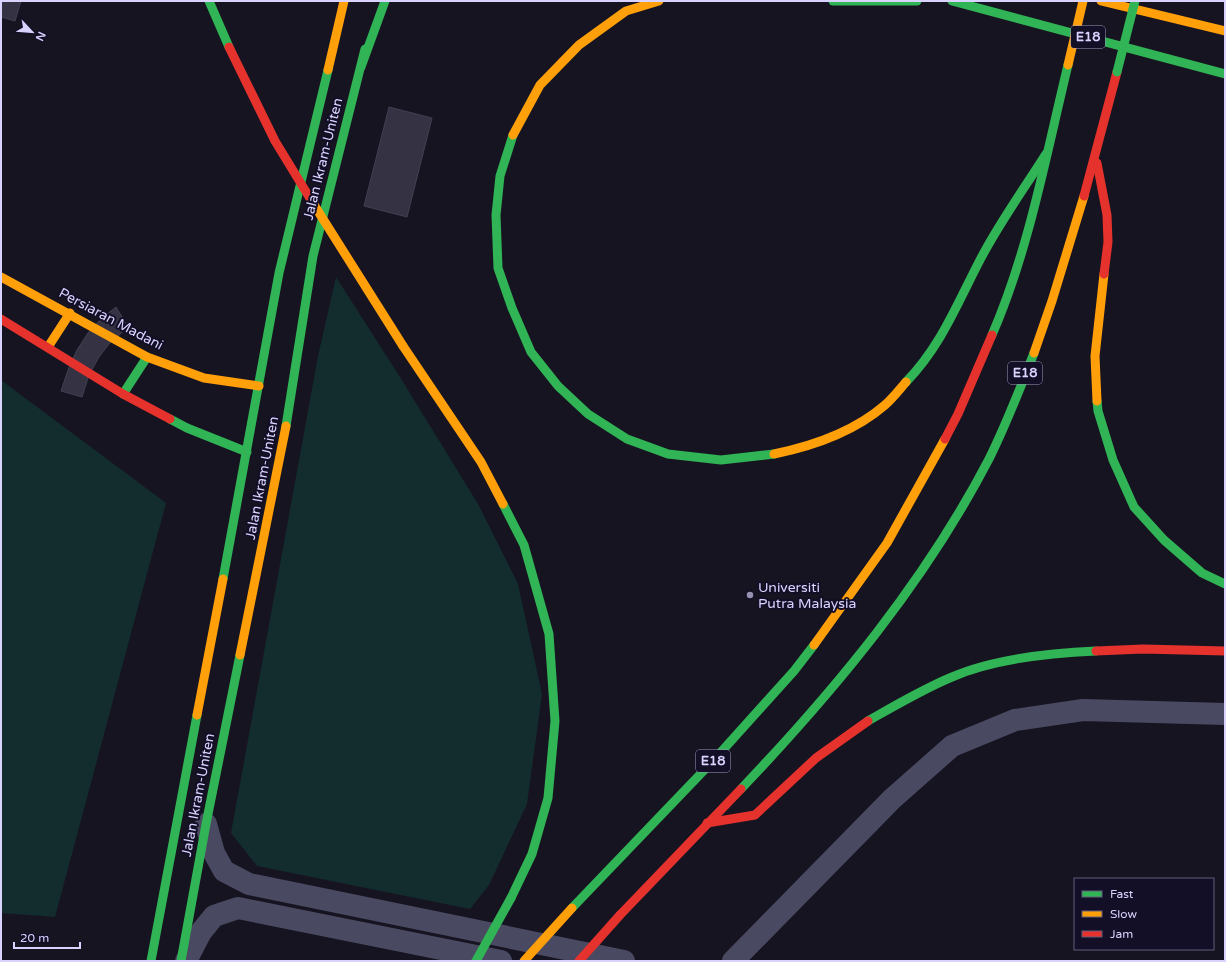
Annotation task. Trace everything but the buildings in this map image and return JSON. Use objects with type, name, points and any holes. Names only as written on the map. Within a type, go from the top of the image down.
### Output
[{"type":"main road","points":[[209,1],[229,47],[275,141],[341,249],[403,346],[481,462],[524,545],[549,634],[555,721],[548,798],[532,854],[512,898],[476,961]]},
{"type":"main road","name":"Jalan Ikram-Uniten","points":[[151,961],[247,452],[278,273],[344,1]]},
{"type":"main road","name":"Jalan Ikram-Uniten","points":[[181,961],[206,824],[281,456],[313,256],[361,67],[375,1]]},
{"type":"main road","points":[[361,67],[385,1]]},
{"type":"main road","points":[[658,1],[626,11],[579,44],[540,85],[513,135],[500,176],[496,215],[498,268],[512,308],[531,352],[558,386],[588,414],[628,439],[668,454],[720,460],[767,456],[808,447],[854,426],[885,405],[920,368],[950,322],[980,259],[1046,154]]},
{"type":"main road","points":[[833,1],[917,1]]},
{"type":"main road","name":"E18","points":[[952,1],[1225,74]]},
{"type":"main road","name":"E18","points":[[524,961],[572,908],[713,761],[794,671],[844,605],[887,543],[924,479],[958,414],[1007,300],[1046,154],[1083,1]]},
{"type":"main road","points":[[1101,1],[1225,31]]},
{"type":"main road","name":"E18","points":[[579,961],[620,915],[808,718],[878,633],[921,574],[966,500],[1000,435],[1039,339],[1064,268],[1096,158],[1135,1]]},
{"type":"main road","points":[[1096,158],[1107,216],[1108,242],[1096,356],[1098,410],[1113,460],[1134,507],[1164,540],[1202,573],[1225,584]]},
{"type":"main road","name":"Persiaran Madani","points":[[1,277],[70,313],[147,357],[204,378],[259,386]]},
{"type":"main road","points":[[48,347],[70,313]]},
{"type":"main road","points":[[1,319],[123,394],[187,428],[247,452]]},
{"type":"main road","points":[[123,394],[147,357]]},
{"type":"main road","points":[[708,823],[755,815],[816,758],[856,729],[908,696],[953,676],[1010,660],[1075,652],[1143,649],[1225,650]]},
{"type":"street","points":[[733,961],[892,799],[952,746],[1015,720],[1084,710],[1225,714]]},
{"type":"street","points":[[206,824],[214,853],[224,871],[249,884],[624,961]]},
{"type":"street","points":[[186,961],[201,932],[214,916],[238,908],[501,961]]},
{"type":"green space","points":[[336,277],[400,377],[478,504],[518,584],[542,694],[527,804],[489,885],[470,909],[257,866],[231,833],[318,356]]},
{"type":"green space","points":[[1,380],[166,503],[55,917],[1,913]]},
{"type":"traffic: fast","points":[[209,1],[229,47]]},
{"type":"traffic: fast","points":[[361,67],[385,1]]},
{"type":"traffic: fast","points":[[833,1],[917,1]]},
{"type":"traffic: fast","points":[[952,1],[1225,74]]},
{"type":"traffic: fast","points":[[1117,72],[1135,1]]},
{"type":"traffic: fast","points":[[286,426],[313,256],[365,49]]},
{"type":"traffic: fast","points":[[992,335],[1005,303],[1027,236],[1068,65]]},
{"type":"traffic: fast","points":[[223,579],[279,273],[328,70]]},
{"type":"traffic: fast","points":[[513,135],[500,176],[496,215],[498,268],[512,308],[531,352],[558,386],[588,414],[627,439],[668,454],[721,460],[774,454]]},
{"type":"traffic: fast","points":[[906,382],[939,339],[987,246],[1046,154]]},
{"type":"traffic: fast","points":[[741,789],[811,713],[877,633],[937,548],[989,459],[1007,420],[1034,353]]},
{"type":"traffic: fast","points":[[123,394],[147,357]]},
{"type":"traffic: fast","points":[[1097,401],[1098,411],[1113,460],[1134,507],[1164,540],[1202,573],[1225,584]]},
{"type":"traffic: fast","points":[[170,419],[187,428],[247,452]]},
{"type":"traffic: fast","points":[[503,504],[524,545],[549,634],[555,721],[548,798],[532,854],[511,898]]},
{"type":"traffic: fast","points":[[572,908],[713,761],[794,671],[814,645]]},
{"type":"traffic: fast","points":[[868,721],[931,687],[968,671],[1004,661],[1041,655],[1096,651]]},
{"type":"traffic: fast","points":[[181,961],[206,824],[240,655]]},
{"type":"traffic: fast","points":[[151,961],[197,715]]},
{"type":"traffic: fast","points":[[476,961],[511,898]]},
{"type":"traffic: slow","points":[[328,70],[344,1]]},
{"type":"traffic: slow","points":[[513,135],[540,85],[579,45],[626,11],[659,1]]},
{"type":"traffic: slow","points":[[1068,65],[1083,1]]},
{"type":"traffic: slow","points":[[1101,1],[1225,31]]},
{"type":"traffic: slow","points":[[1034,353],[1052,301],[1084,196]]},
{"type":"traffic: slow","points":[[311,200],[403,346]]},
{"type":"traffic: slow","points":[[1097,401],[1095,356],[1104,274]]},
{"type":"traffic: slow","points":[[1,277],[147,357],[204,378],[259,386]]},
{"type":"traffic: slow","points":[[48,347],[70,313]]},
{"type":"traffic: slow","points":[[403,346],[481,462],[503,504]]},
{"type":"traffic: slow","points":[[774,454],[804,447],[847,430],[885,405],[906,382]]},
{"type":"traffic: slow","points":[[240,655],[286,426]]},
{"type":"traffic: slow","points":[[814,645],[887,543],[945,439]]},
{"type":"traffic: slow","points":[[197,715],[223,579]]},
{"type":"traffic: slow","points":[[524,961],[572,908]]},
{"type":"traffic: jam","points":[[229,47],[275,141],[311,200]]},
{"type":"traffic: jam","points":[[1084,196],[1117,72]]},
{"type":"traffic: jam","points":[[1097,163],[1107,215],[1108,242],[1104,274]]},
{"type":"traffic: jam","points":[[1,319],[123,394],[170,419]]},
{"type":"traffic: jam","points":[[945,439],[958,414],[992,335]]},
{"type":"traffic: jam","points":[[1096,651],[1143,649],[1225,651]]},
{"type":"traffic: jam","points":[[707,823],[755,815],[816,758],[868,721]]},
{"type":"traffic: jam","points":[[620,915],[741,789]]},
{"type":"traffic: jam","points":[[579,961],[620,915]]},
{"type":"place","name":"Universiti Putra Malaysia","points":[[750,595]]}]
